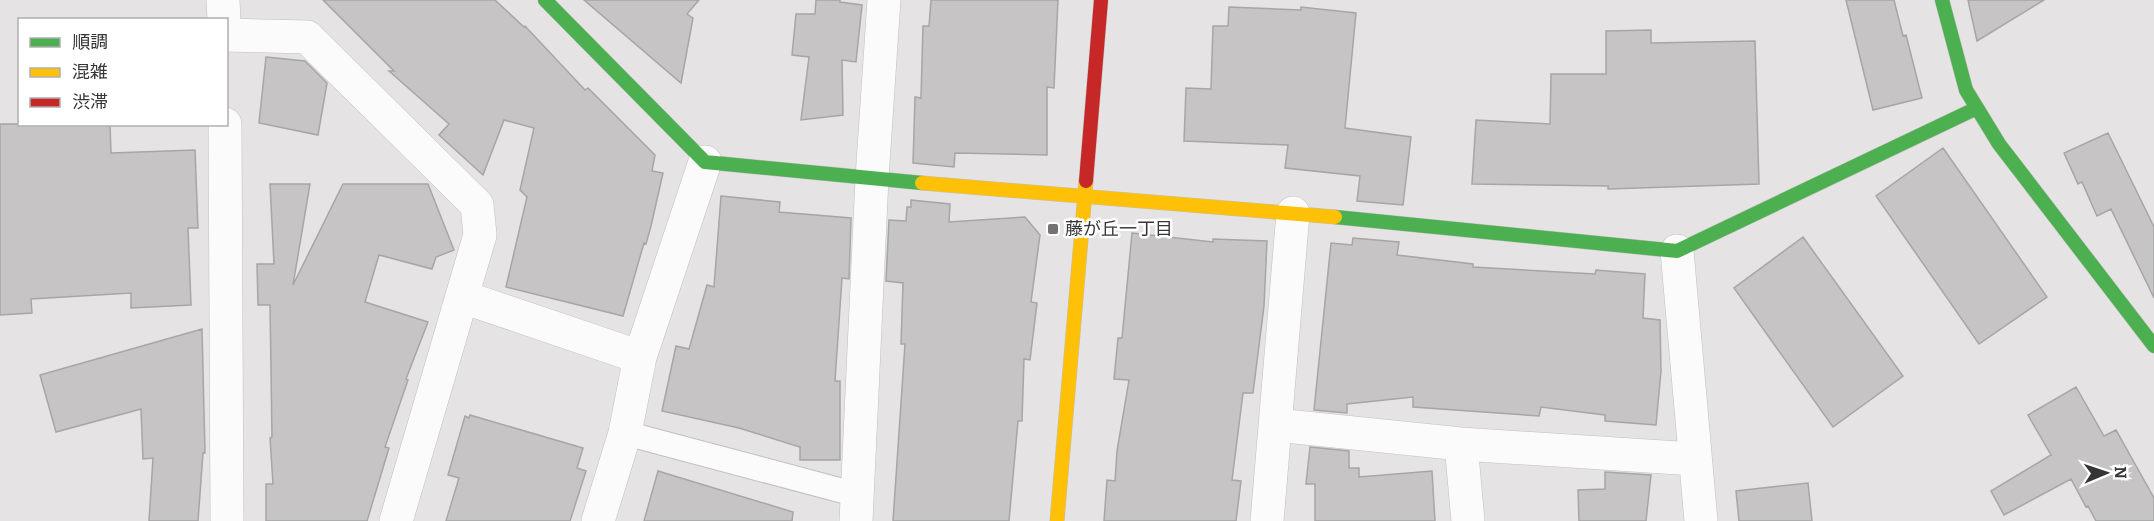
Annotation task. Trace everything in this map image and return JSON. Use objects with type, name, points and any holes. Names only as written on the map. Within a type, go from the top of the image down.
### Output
[{"type":"street","points":[[223,0],[224,18]]},
{"type":"street","points":[[544,0],[705,162],[1084,198],[1293,213],[1677,251],[1977,108]]},
{"type":"street","points":[[857,508],[872,178],[884,0]]},
{"type":"street","points":[[1057,521],[1101,0]]},
{"type":"street","points":[[1942,0],[1966,90],[1999,144],[2154,346]]},
{"type":"street","points":[[228,35],[308,37],[477,205],[480,236],[396,521]]},
{"type":"street","points":[[225,126],[227,521]]},
{"type":"street","points":[[598,521],[625,433],[640,357],[705,162]]},
{"type":"street","points":[[1267,521],[1293,213]]},
{"type":"street","points":[[1677,251],[1701,521]]},
{"type":"street","points":[[463,297],[640,357]]},
{"type":"street","points":[[1276,425],[1461,444],[1694,459]]},
{"type":"street","points":[[1461,444],[1468,521]]},
{"type":"lane","points":[[625,433],[857,508]]},
{"type":"building","points":[[323,0],[495,0],[525,26],[585,90],[588,88],[655,155],[652,171],[663,173],[646,244],[644,243],[623,316],[506,287],[527,197],[520,190],[534,128],[504,120],[483,175],[439,135],[449,124],[389,71],[394,71]]},
{"type":"building","points":[[584,0],[699,0],[687,14],[693,18],[681,83]]},
{"type":"building","points":[[816,0],[840,0],[840,2],[862,5],[856,62],[842,60],[843,115],[801,120],[809,57],[792,55],[796,14],[815,14]]},
{"type":"building","points":[[931,0],[1058,0],[1054,88],[1047,87],[1047,155],[955,153],[954,167],[913,163],[915,97],[921,98],[923,26],[929,26]]},
{"type":"building","points":[[1846,0],[1894,0],[1903,36],[1906,35],[1922,98],[1873,110]]},
{"type":"building","points":[[1968,0],[2044,0],[1977,41]]},
{"type":"building","points":[[1229,7],[1301,10],[1301,7],[1356,13],[1345,128],[1411,137],[1403,205],[1357,201],[1360,176],[1285,168],[1288,145],[1184,141],[1186,88],[1211,89],[1213,26],[1228,26]]},
{"type":"building","points":[[1651,30],[1651,43],[1755,41],[1759,184],[1608,189],[1608,186],[1472,184],[1476,120],[1550,124],[1551,74],[1606,74],[1606,31]]},
{"type":"building","points":[[266,57],[305,61],[327,83],[318,135],[259,123]]},
{"type":"building","points":[[0,124],[110,126],[111,153],[195,150],[198,228],[188,228],[191,305],[131,308],[131,293],[31,299],[32,313],[0,315]]},
{"type":"building","points":[[2108,133],[2154,227],[2154,298],[2111,209],[2097,216],[2082,182],[2078,184],[2064,153]]},
{"type":"building","points":[[1943,148],[2047,297],[1979,344],[1876,196]]},
{"type":"building","points":[[270,184],[310,184],[293,285],[343,184],[428,184],[454,250],[436,257],[432,269],[379,255],[365,302],[428,322],[406,379],[408,380],[385,447],[389,448],[367,521],[266,521],[266,484],[273,484],[270,438],[272,437],[270,305],[258,305],[257,264],[274,264]]},
{"type":"building","points":[[721,196],[780,202],[779,212],[851,218],[849,279],[842,278],[835,381],[840,381],[840,460],[800,460],[800,447],[739,428],[662,411],[676,346],[689,349],[707,285],[714,287]]},
{"type":"building","points":[[911,200],[950,204],[949,222],[1025,217],[1040,235],[1031,302],[1037,303],[1030,360],[1024,359],[1022,421],[1018,421],[1009,521],[893,521],[905,344],[901,344],[903,283],[886,281],[889,220],[906,221],[907,207],[911,207]]},
{"type":"building","points":[[1132,233],[1213,242],[1213,239],[1267,241],[1264,306],[1253,393],[1243,393],[1232,480],[1241,481],[1236,521],[1104,521],[1107,480],[1115,481],[1117,451],[1129,380],[1114,379],[1118,338],[1122,338]]},
{"type":"building","points":[[1803,237],[1903,376],[1833,427],[1734,288]]},
{"type":"building","points":[[1353,238],[1399,242],[1397,255],[1473,264],[1473,267],[1595,274],[1596,270],[1645,274],[1643,318],[1660,320],[1661,371],[1656,425],[1605,421],[1605,415],[1541,407],[1539,416],[1413,407],[1413,397],[1347,404],[1347,413],[1314,410],[1331,243],[1352,245]]},
{"type":"building","points":[[202,329],[205,453],[203,453],[198,521],[149,521],[153,458],[143,459],[141,409],[56,432],[40,375]]},
{"type":"building","points":[[2076,387],[2104,436],[2116,430],[2154,498],[2154,521],[2096,521],[2071,479],[2004,515],[1991,491],[2051,455],[2028,415]]},
{"type":"building","points":[[470,415],[583,448],[577,468],[586,471],[570,521],[446,521],[459,478],[448,475],[465,416],[469,418]]},
{"type":"building","points":[[1310,447],[1349,451],[1349,468],[1359,468],[1359,477],[1432,471],[1435,521],[1315,521],[1315,484],[1306,484]]},
{"type":"building","points":[[658,471],[793,512],[792,521],[644,521]]},
{"type":"building","points":[[1605,472],[1651,475],[1646,521],[1579,521],[1578,490],[1605,489]]},
{"type":"building","points":[[1808,483],[1812,521],[1739,521],[1736,491]]},
{"type":"traffic: fast","points":[[545,0],[705,162],[922,183]]},
{"type":"traffic: fast","points":[[1942,0],[1966,90],[1999,144],[2154,346]]},
{"type":"traffic: fast","points":[[1335,217],[1677,251],[1977,108]]},
{"type":"traffic: slow","points":[[1057,521],[1086,181]]},
{"type":"traffic: slow","points":[[922,183],[1335,217]]},
{"type":"traffic: jam","points":[[1086,181],[1101,0]]},
{"type":"place","name":"藤が丘一丁目","points":[[1053,229]]}]
